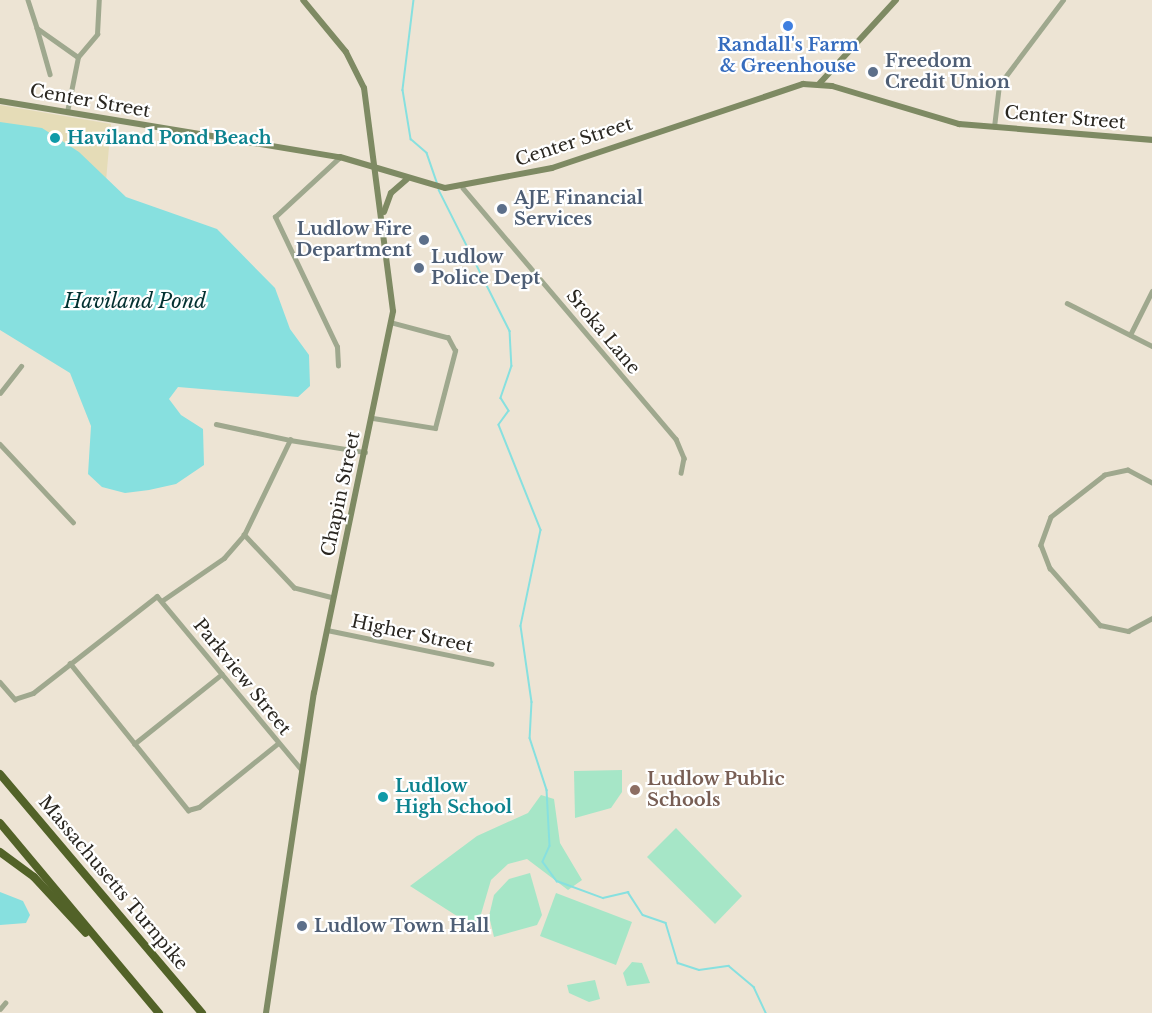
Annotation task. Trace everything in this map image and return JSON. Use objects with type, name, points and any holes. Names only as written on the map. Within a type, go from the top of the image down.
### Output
[{"type":"highway","name":"Massachusetts Turnpike","points":[[0,772],[202,1013]]},
{"type":"highway","points":[[0,823],[159,1013]]},
{"type":"highway","points":[[0,852],[34,876],[145,996]]},
{"type":"main road","name":"Chapin Street","points":[[266,1013],[301,769],[333,598],[392,323],[384,213],[358,71],[303,0]]},
{"type":"main road","points":[[819,84],[896,0]]},
{"type":"main road","name":"Center Street","points":[[0,101],[340,157],[407,179],[445,188],[463,188],[552,168],[781,88],[819,84],[928,118],[994,127],[1152,140]]},
{"type":"main road","points":[[384,213],[391,193],[407,179]]},
{"type":"street","points":[[28,0],[50,74]]},
{"type":"street","points":[[68,112],[78,57],[97,34],[99,0]]},
{"type":"street","points":[[994,127],[999,85],[1063,0]]},
{"type":"street","points":[[37,28],[78,57]]},
{"type":"street","points":[[338,366],[337,347],[275,216],[340,157]]},
{"type":"street","name":"Sroka Lane","points":[[463,188],[676,440],[684,458],[681,473]]},
{"type":"street","points":[[1130,336],[1152,291]]},
{"type":"street","points":[[1067,303],[1152,346]]},
{"type":"street","points":[[373,418],[435,428],[455,349],[448,338],[392,323]]},
{"type":"street","points":[[0,393],[21,366]]},
{"type":"street","points":[[216,424],[290,440],[365,452]]},
{"type":"street","points":[[0,682],[15,699],[34,692],[150,597],[163,600],[224,558],[244,535],[290,440]]},
{"type":"street","points":[[0,444],[73,522]]},
{"type":"street","points":[[1152,483],[1128,470],[1105,475],[1052,517],[1041,545],[1047,564],[1100,625],[1128,632],[1152,618]]},
{"type":"street","points":[[244,535],[294,588],[333,598]]},
{"type":"street","name":"Parkview Street","points":[[163,600],[277,744],[301,769]]},
{"type":"street","name":"Higher Street","points":[[327,630],[492,664]]},
{"type":"street","points":[[70,663],[134,744],[193,810],[277,744]]},
{"type":"street","points":[[134,744],[222,674]]},
{"type":"street","points":[[0,1009],[5,1004]]},
{"type":"green space","points":[[622,770],[622,792],[611,808],[575,818],[574,771]]},
{"type":"green space","points":[[541,795],[554,799],[560,843],[582,880],[568,890],[527,859],[508,864],[491,880],[479,921],[471,925],[410,886],[477,836],[528,813]]},
{"type":"green space","points":[[676,828],[742,896],[715,924],[647,857]]},
{"type":"green space","points":[[530,873],[542,915],[537,925],[494,937],[489,916],[494,895],[509,879]]},
{"type":"green space","points":[[556,893],[632,922],[616,965],[540,936]]},
{"type":"green space","points":[[632,962],[642,963],[650,983],[627,986],[623,973]]},
{"type":"green space","points":[[595,980],[600,999],[589,1002],[569,993],[567,985]]},
{"type":"sand","name":"Haviland Pond Beach","points":[[0,105],[111,124],[106,181],[0,153]]},
{"type":"water","name":"Haviland Pond","points":[[0,122],[42,128],[79,152],[126,197],[217,229],[275,288],[290,329],[309,355],[310,386],[298,397],[178,387],[169,399],[181,415],[203,429],[204,465],[176,484],[149,490],[125,493],[102,487],[88,474],[91,426],[70,373],[0,330]]},
{"type":"water","points":[[0,892],[23,901],[30,915],[26,923],[0,925]]},
{"type":"waterway","points":[[414,0],[403,90],[411,139],[427,153],[437,182]]},
{"type":"waterway","points":[[439,190],[510,331],[512,366],[501,398],[509,411],[499,425],[541,530],[521,626],[532,702],[530,738],[547,790],[550,846],[543,862],[557,881],[603,898],[628,892],[643,915],[666,923],[678,963],[699,970],[729,966],[754,987],[766,1013]]},
{"type":"place","name":"Randall's Farm & Greenhouse","points":[[788,26]]},
{"type":"place","name":"Freedom Credit Union","points":[[873,72]]},
{"type":"place","name":"Haviland Pond Beach","points":[[55,138]]},
{"type":"place","name":"AJE Financial Services","points":[[502,209]]},
{"type":"place","name":"Ludlow Fire Department","points":[[424,240]]},
{"type":"place","name":"Ludlow Police Dept","points":[[419,268]]},
{"type":"place","name":"Ludlow Public Schools","points":[[635,790]]},
{"type":"place","name":"Ludlow High School","points":[[383,797]]},
{"type":"place","name":"Ludlow Town Hall","points":[[302,926]]}]
